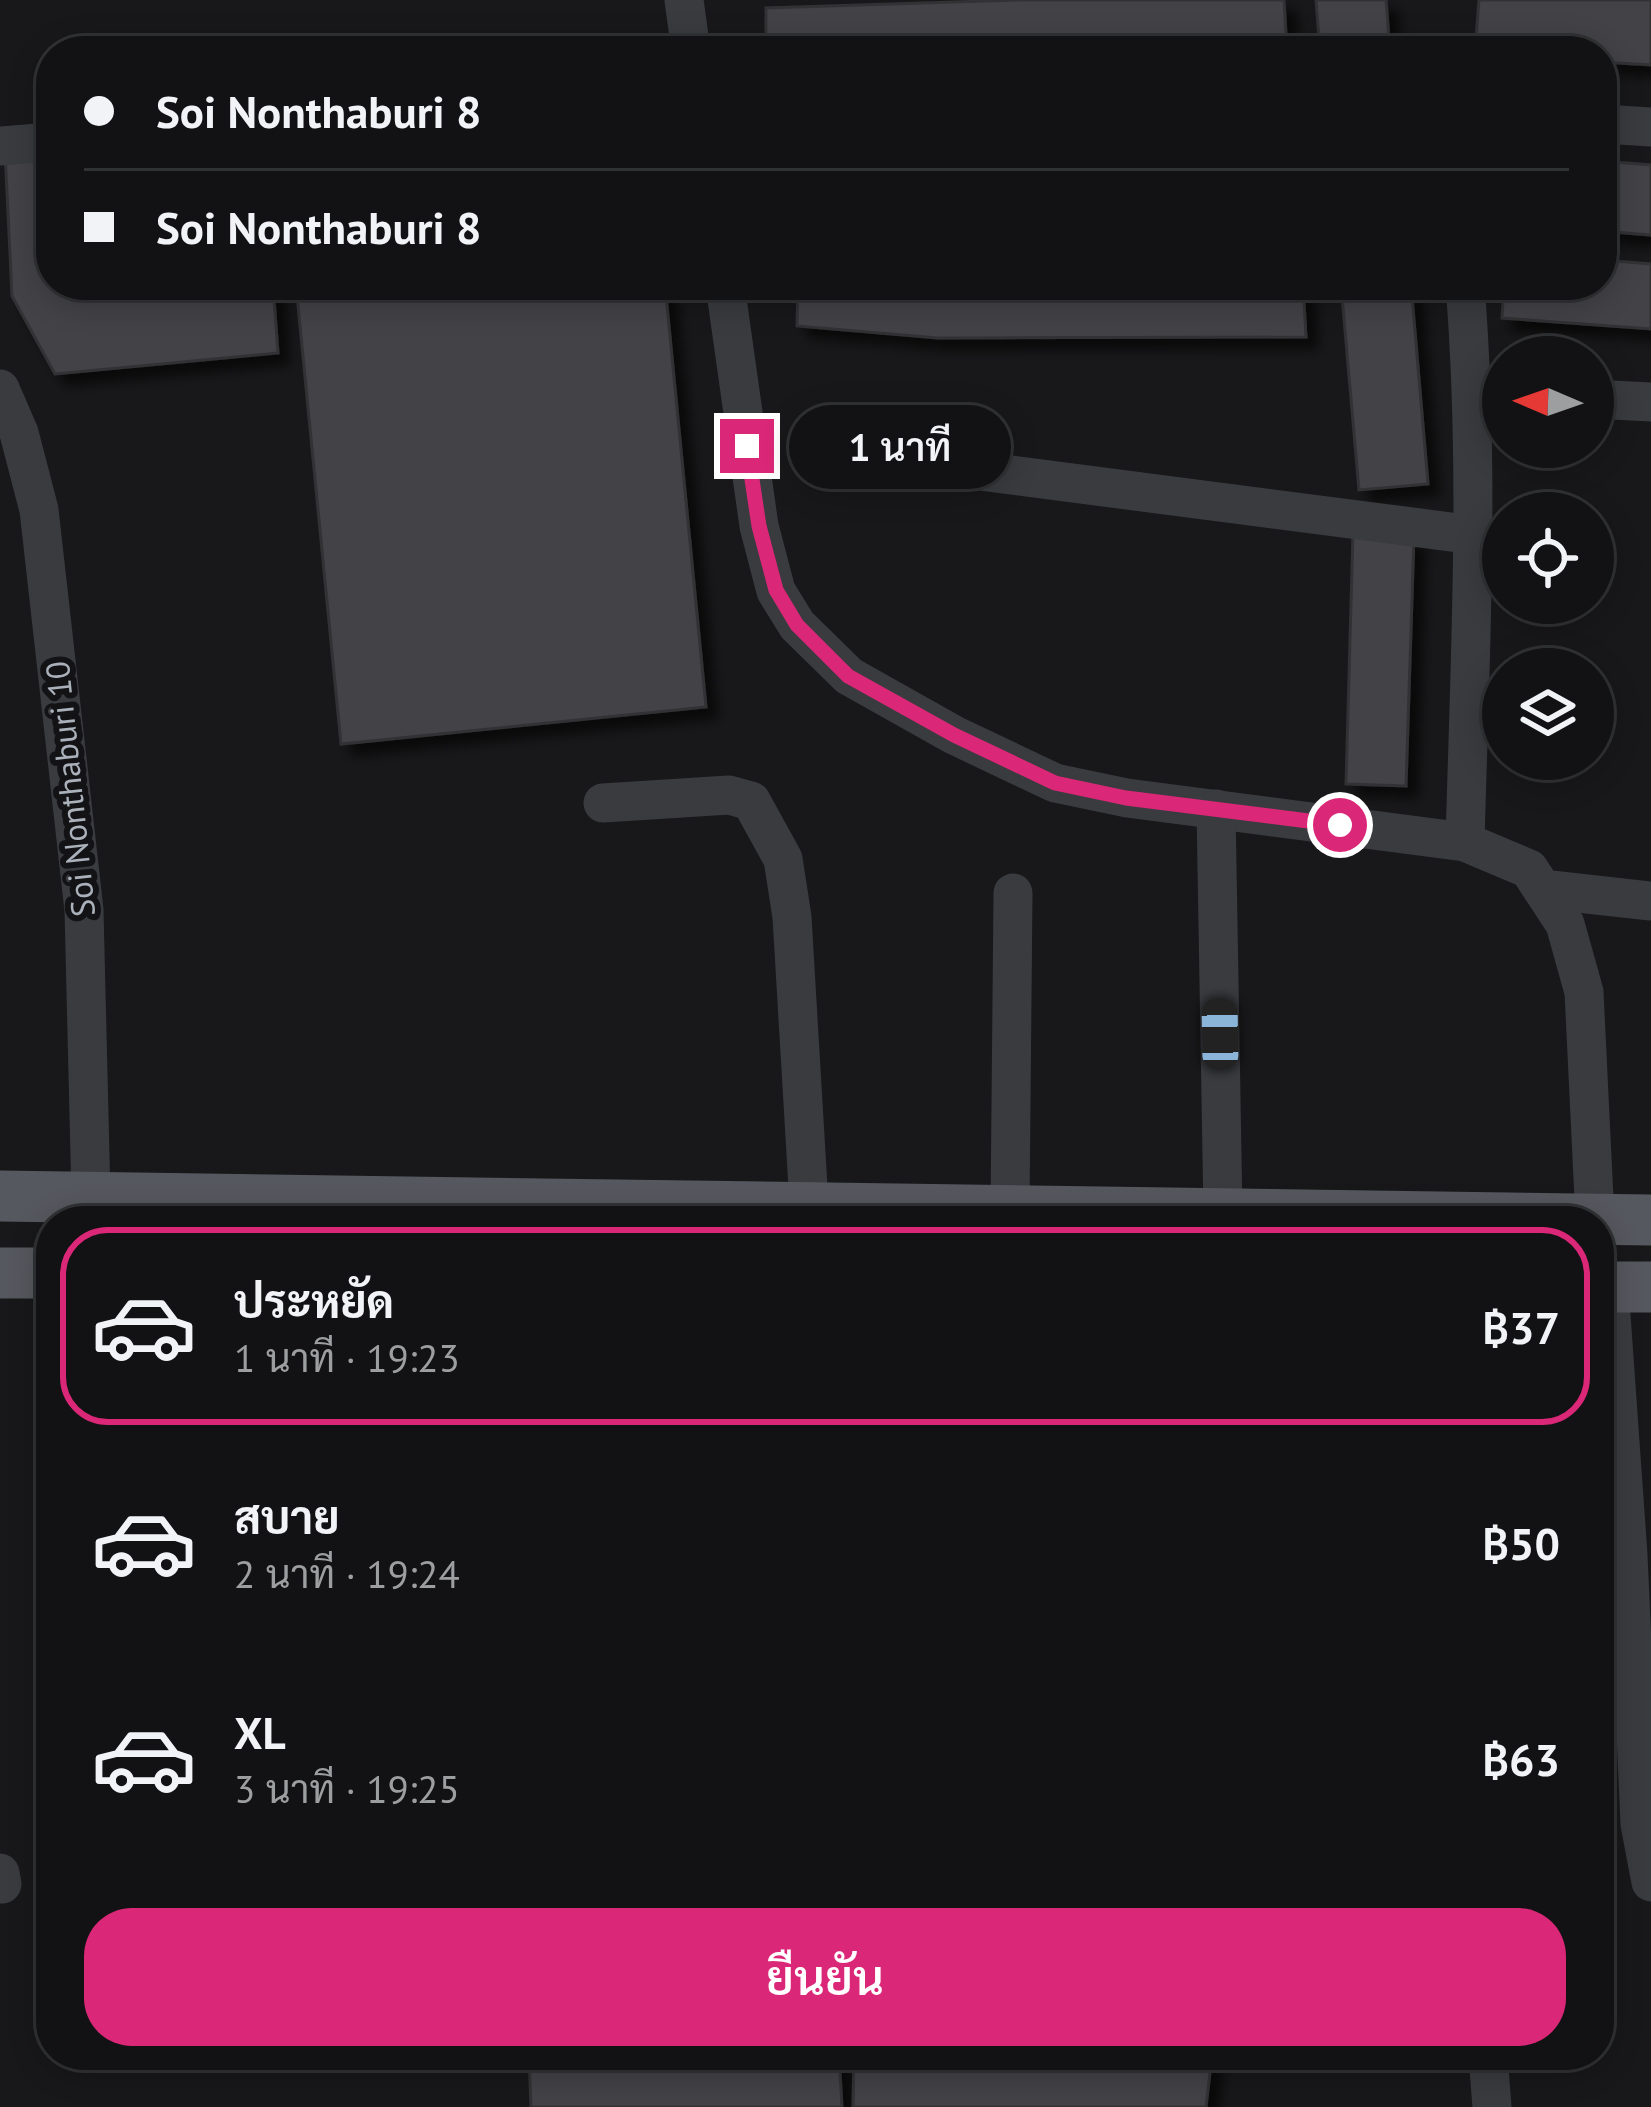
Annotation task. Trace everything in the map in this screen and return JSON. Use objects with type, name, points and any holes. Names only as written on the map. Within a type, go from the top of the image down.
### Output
[{"type":"main road","points":[[0,1196],[490,1206]]},
{"type":"main road","points":[[1614,1219],[1651,1220]]},
{"type":"main road","points":[[0,1273],[36,1273]]},
{"type":"street","points":[[684,0],[690,36]]},
{"type":"street","points":[[1617,125],[1651,128]]},
{"type":"street","points":[[0,146],[36,143]]},
{"type":"street","points":[[727,300],[759,526],[776,590],[797,625],[848,676],[954,735],[1055,783],[1126,798],[1465,842],[1529,869],[1565,924],[1584,992],[1593,1206]]},
{"type":"street","points":[[1468,300],[1482,363]]},
{"type":"street","name":"Soi Nonthaburi 10","points":[[0,389],[20,433],[39,510],[61,698],[84,910],[91,1196]]},
{"type":"street","points":[[1614,400],[1651,403]]},
{"type":"street","points":[[818,450],[1474,536]]},
{"type":"street","points":[[1465,842],[1474,536],[1482,453]]},
{"type":"street","points":[[603,803],[729,795],[751,801],[783,859],[792,917],[810,1206]]},
{"type":"street","points":[[1216,809],[1241,1206]]},
{"type":"street","points":[[1542,889],[1651,901]]},
{"type":"street","points":[[1010,1206],[1012,893]]},
{"type":"street","points":[[1620,1287],[1640,1825],[1651,1882]]},
{"type":"street","points":[[0,1873],[2,1884]]},
{"type":"street","points":[[1489,2070],[1492,2107]]},
{"type":"building","points":[[1017,0],[1284,0],[1286,36],[766,36],[766,8]]},
{"type":"building","points":[[1316,0],[1386,0],[1389,36],[1319,36]]},
{"type":"building","points":[[1479,0],[1651,0],[1651,65],[1617,63],[1617,36],[1476,36]]},
{"type":"building","points":[[36,151],[36,300],[274,300],[278,353],[55,374],[12,296],[5,152]]},
{"type":"building","points":[[1617,162],[1651,165],[1651,235],[1617,232]]},
{"type":"building","points":[[1617,261],[1651,264],[1651,329],[1502,318],[1503,300],[1617,300]]},
{"type":"building","points":[[297,300],[666,300],[706,707],[341,744]]},
{"type":"building","points":[[798,300],[1304,300],[1306,337],[938,338],[797,326]]},
{"type":"building","points":[[1342,300],[1412,300],[1428,484],[1359,490]]},
{"type":"building","points":[[1353,533],[1414,535],[1406,786],[1346,784]]},
{"type":"building","points":[[530,2070],[840,2070],[842,2107],[531,2107]]},
{"type":"building","points":[[854,2070],[1210,2070],[1206,2107],[853,2107]]},
{"type":"route","points":[[747,446],[759,526],[776,590],[797,625],[848,676],[954,735],[1055,783],[1126,798],[1340,825]]}]
